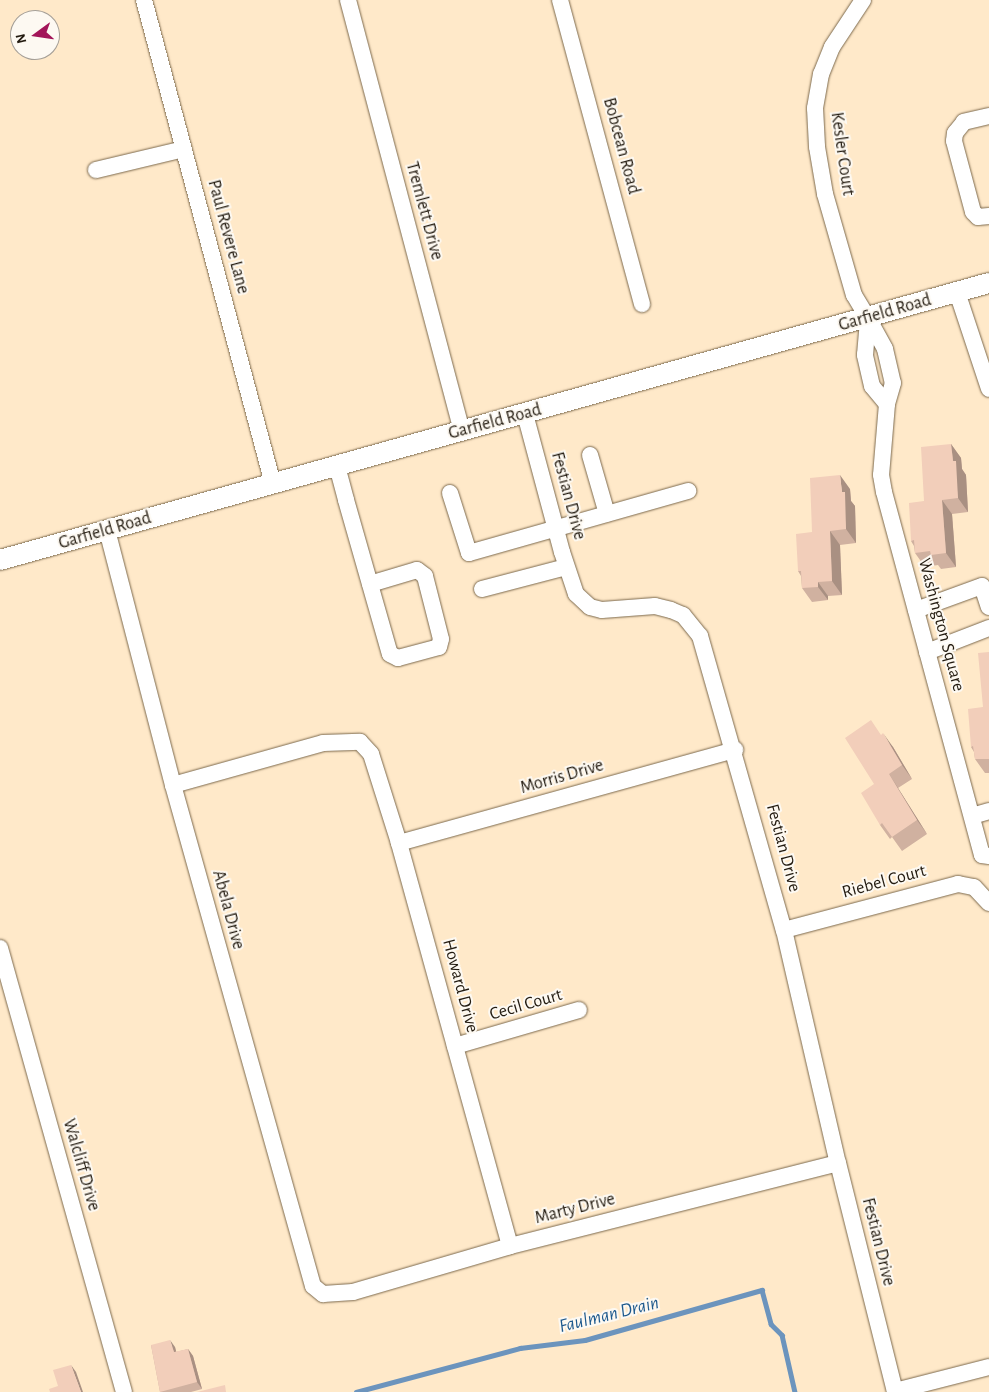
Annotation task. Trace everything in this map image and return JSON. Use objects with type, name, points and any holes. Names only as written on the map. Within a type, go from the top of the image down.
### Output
[{"type":"main road","name":"Garfield Road","points":[[0,560],[989,283]]},
{"type":"street","name":"Paul Revere Lane","points":[[144,0],[273,484]]},
{"type":"street","name":"Tremlett Drive","points":[[348,0],[462,431]]},
{"type":"street","name":"Bobcean Road","points":[[560,0],[642,304]]},
{"type":"street","name":"Kesler Court","points":[[863,0],[832,47],[821,74],[815,108],[825,194],[854,295],[868,318]]},
{"type":"street","points":[[989,116],[964,122],[955,133],[954,141],[973,212],[978,217],[989,216]]},
{"type":"street","points":[[96,170],[184,149]]},
{"type":"street","points":[[957,292],[989,389]]},
{"type":"street","name":"Washington Square","points":[[868,318],[866,355],[872,386],[887,404],[881,475],[972,816],[986,855]]},
{"type":"street","name":"Festian Drive","points":[[525,414],[566,567],[576,594],[590,607],[602,610],[655,606],[683,615],[700,636],[735,750],[784,930],[838,1163],[895,1392]]},
{"type":"street","points":[[590,455],[606,514]]},
{"type":"street","points":[[337,466],[370,584],[390,654],[398,658],[439,647],[441,639],[426,576],[417,570],[370,584]]},
{"type":"street","points":[[450,493],[470,553],[688,491]]},
{"type":"street","name":"Abela Drive","points":[[107,530],[173,785],[307,1274],[313,1286],[323,1294]]},
{"type":"street","points":[[482,589],[566,567]]},
{"type":"street","points":[[916,610],[982,586],[989,607]]},
{"type":"street","points":[[927,652],[989,628]]},
{"type":"street","name":"Howard Drive","points":[[173,785],[323,743],[360,742],[378,769],[510,1246]]},
{"type":"street","name":"Morris Drive","points":[[400,844],[735,750]]},
{"type":"street","points":[[972,816],[989,811]]},
{"type":"street","name":"Riebel Court","points":[[784,930],[958,884],[974,887],[989,903]]},
{"type":"street","name":"Walcliff Drive","points":[[0,948],[124,1392]]},
{"type":"street","name":"Cecil Court","points":[[455,1046],[579,1010]]},
{"type":"street","name":"Marty Drive","points":[[323,1294],[352,1292],[510,1246],[838,1163]]},
{"type":"street","points":[[895,1392],[989,1367]]},
{"type":"building","points":[[951,444],[953,461],[956,461],[958,498],[942,500],[946,553],[931,555],[930,551],[915,553],[914,540],[911,541],[909,503],[924,501],[921,447]]},
{"type":"building","points":[[840,475],[842,492],[845,492],[846,529],[830,531],[832,581],[818,582],[818,587],[802,588],[801,571],[798,571],[796,534],[812,532],[810,478]]},
{"type":"building","points":[[989,652],[989,759],[975,759],[973,746],[971,747],[968,709],[983,707],[978,653]]},
{"type":"building","points":[[871,720],[881,735],[883,733],[902,765],[889,774],[917,820],[892,837],[882,823],[880,825],[861,793],[874,784],[845,738]]},
{"type":"building","points":[[170,1340],[174,1352],[188,1349],[197,1382],[160,1392],[151,1345]]},
{"type":"building","points":[[71,1365],[81,1392],[50,1392],[49,1389],[58,1386],[53,1370]]},
{"type":"building","points":[[225,1385],[226,1392],[197,1392]]},
{"type":"waterway","name":"Faulman Drain","points":[[356,1392],[520,1348],[585,1340],[762,1290],[771,1324],[782,1335],[795,1392]]}]
